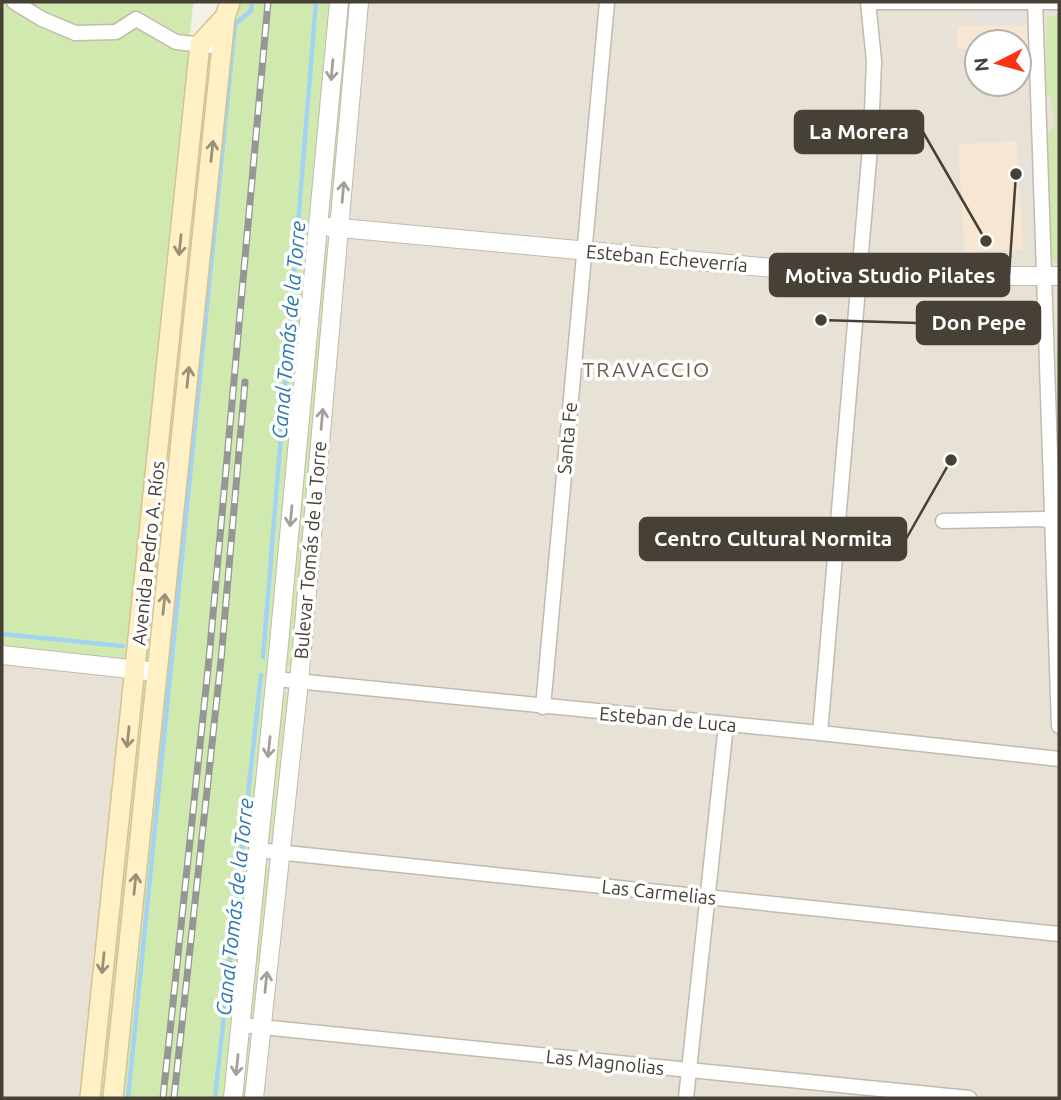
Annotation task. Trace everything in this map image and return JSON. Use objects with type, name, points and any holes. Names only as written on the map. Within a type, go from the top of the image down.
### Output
[{"type":"main road","name":"Avenida Pedro A. Ríos","points":[[90,1098],[201,44],[228,10]]},
{"type":"main road","name":"Avenida Pedro A. Ríos","points":[[113,1098],[228,10]]},
{"type":"main road","points":[[194,107],[216,110]]},
{"type":"street","points":[[14,2],[42,19],[75,33],[116,32],[136,19],[176,42],[222,47]]},
{"type":"street","name":"Bulevar Tomás de la Torre","points":[[233,1098],[276,680],[339,2]]},
{"type":"street","name":"Bulevar Tomás de la Torre","points":[[254,1098],[299,682],[359,2]]},
{"type":"street","name":"Santa Fe","points":[[543,707],[607,2]]},
{"type":"street","points":[[820,733],[871,136],[874,61],[868,2],[1059,2]]},
{"type":"street","points":[[1035,2],[1051,276],[1059,726]]},
{"type":"street","name":"Esteban Echeverría","points":[[318,225],[859,276],[1051,276]]},
{"type":"street","points":[[943,521],[1044,519],[1056,524]]},
{"type":"street","points":[[2,655],[158,672]]},
{"type":"street","name":"Esteban de Luca","points":[[276,680],[1059,759]]},
{"type":"street","points":[[686,1098],[726,725]]},
{"type":"street","name":"Las Carmelias","points":[[258,850],[1059,934]]},
{"type":"street","name":"Las Magnolias","points":[[240,1025],[969,1098]]},
{"type":"shaded area","points":[[339,2],[1059,2],[1059,1098],[233,1098]]},
{"type":"shaded area","points":[[1021,10],[1018,24],[973,24],[970,11]]},
{"type":"shaded area","points":[[1027,25],[1027,28],[963,28],[963,49],[957,49],[957,26]]},
{"type":"shaded area","points":[[1017,141],[1023,249],[965,255],[958,144]]},
{"type":"shaded area","points":[[1034,162],[1035,183],[1024,184],[1023,163]]},
{"type":"shaded area","points":[[2,655],[157,672],[113,1098],[2,1098]]},
{"type":"green space","points":[[2,2],[197,2],[193,5],[188,53],[199,55],[230,2],[339,2],[233,1098],[90,1098],[136,670],[2,655]]},
{"type":"green space","points":[[345,2],[355,2],[332,216],[326,211]]},
{"type":"green space","points":[[1059,16],[1059,265],[1053,262],[1050,245],[1048,136],[1055,124],[1051,98],[1046,92],[1047,17]]},
{"type":"green space","points":[[325,240],[330,240],[293,665],[285,667]]},
{"type":"green space","points":[[1059,324],[1059,493],[1056,358]]},
{"type":"green space","points":[[283,694],[288,694],[290,698],[276,839],[272,842],[266,837],[280,698]]},
{"type":"green space","points":[[265,867],[271,867],[255,1015],[248,1010]]},
{"type":"green space","points":[[248,1037],[254,1037],[250,1098],[240,1098],[246,1041]]},
{"type":"waterway","points":[[128,1098],[235,24],[251,11],[252,2]]},
{"type":"waterway","name":"Canal Tomás de la Torre","points":[[263,657],[316,2]]},
{"type":"waterway","points":[[2,634],[123,646]]},
{"type":"waterway","name":"Canal Tomás de la Torre","points":[[215,1098],[261,675]]},
{"type":"railway","points":[[163,1098],[209,659],[268,2]]},
{"type":"railway","points":[[174,1098],[221,660],[245,382]]},
{"type":"place","name":"Motiva Studio Pilates","points":[[1016,174]]},
{"type":"place","name":"La Morera","points":[[986,241]]},
{"type":"place","name":"Don Pepe","points":[[821,320]]},
{"type":"place","name":"Centro Cultural Normita","points":[[951,460]]},
{"type":"district","name":"TRAVACCIO","points":[[647,370]]}]
